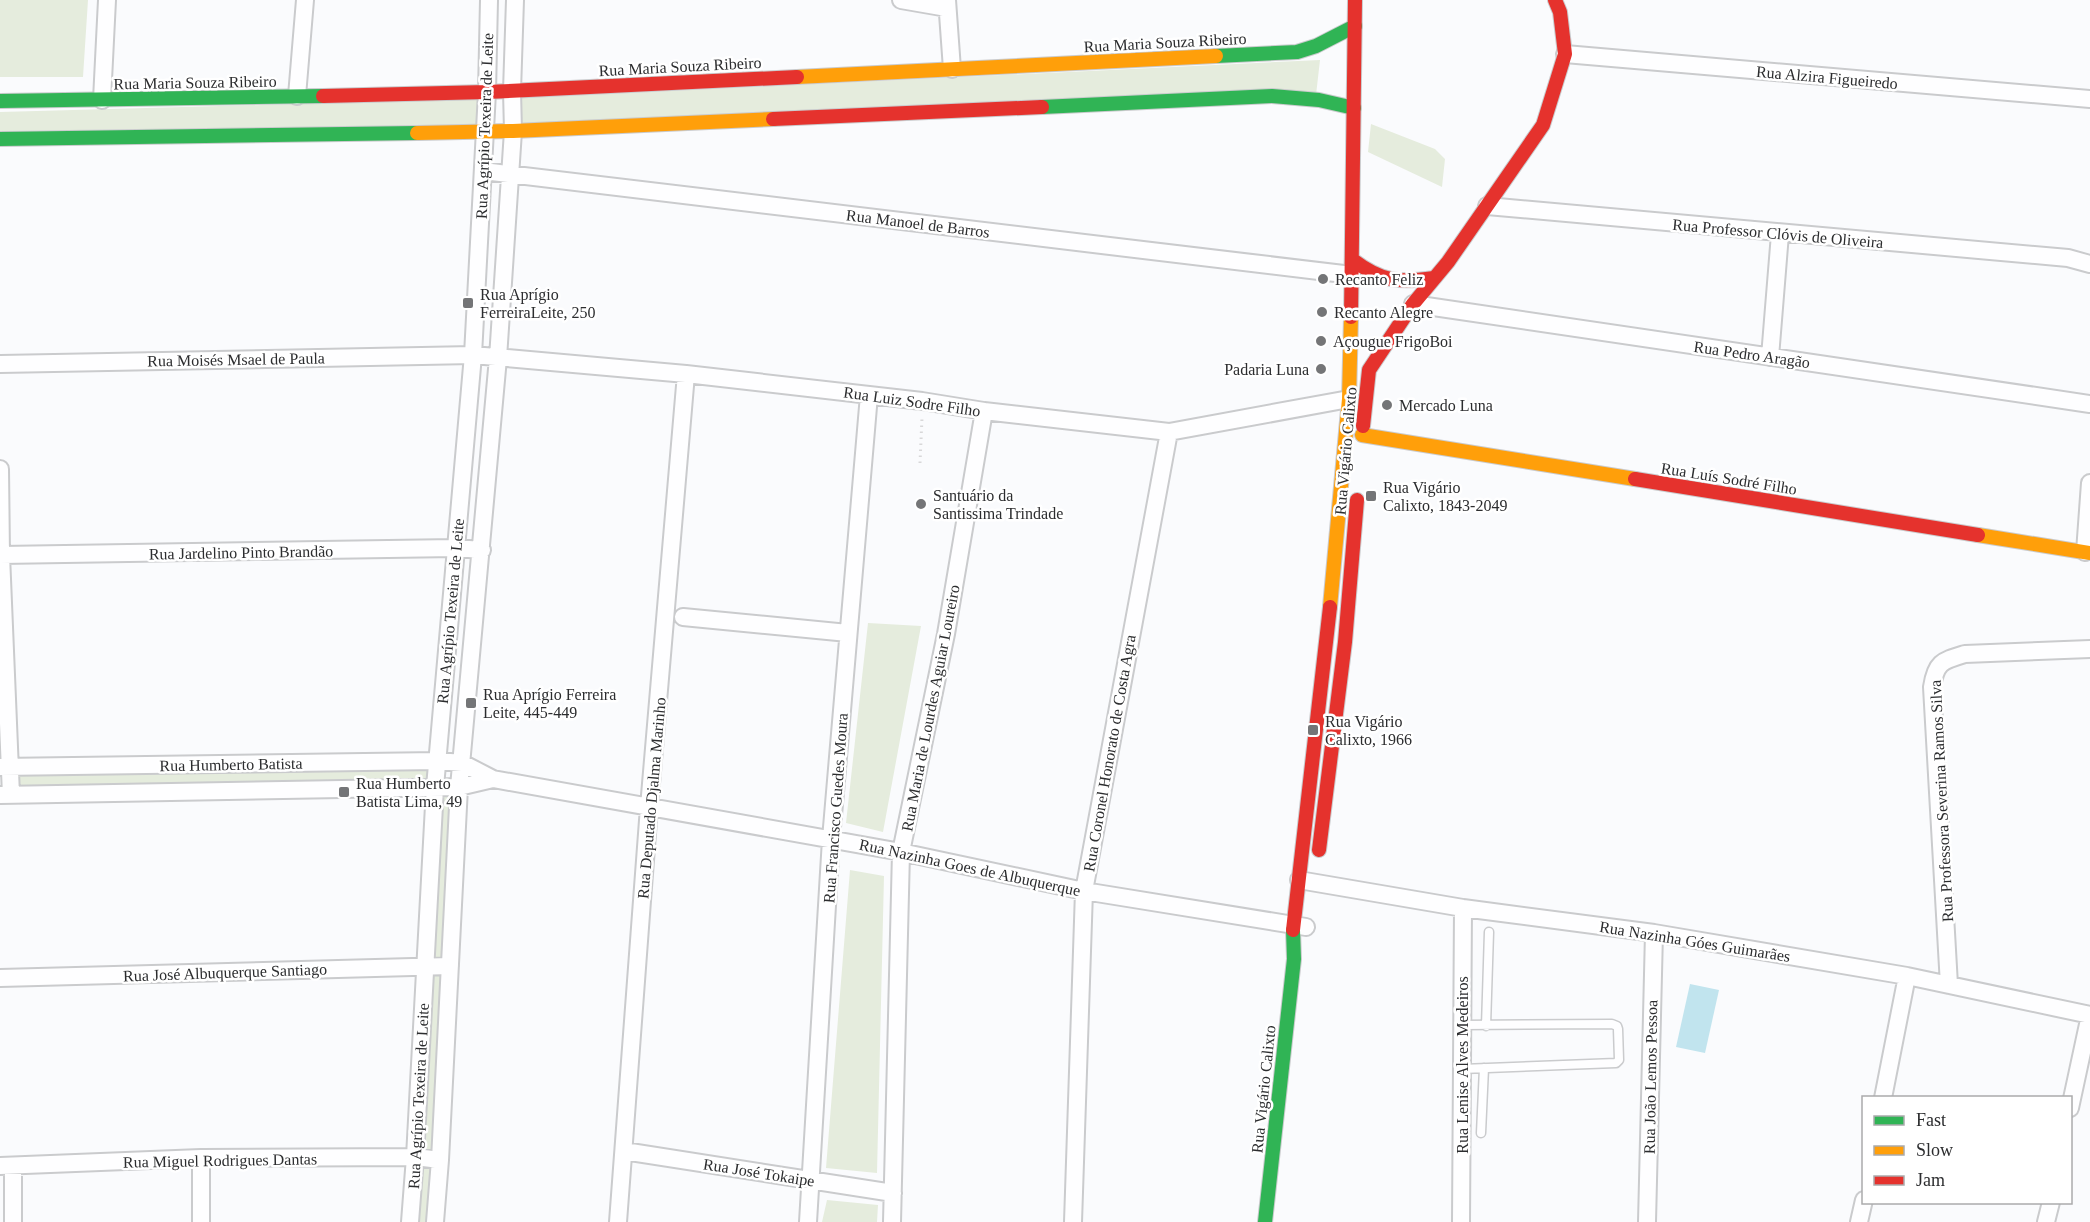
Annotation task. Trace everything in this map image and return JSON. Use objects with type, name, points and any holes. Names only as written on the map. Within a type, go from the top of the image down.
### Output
[{"type":"street","points":[[102,100],[107,0]]},
{"type":"street","points":[[297,96],[305,0]]},
{"type":"street","name":"Rua Agrípio Texeira de Leite","points":[[410,1222],[435,787],[473,355],[487,92],[489,0]]},
{"type":"street","points":[[901,0],[947,4],[952,69]]},
{"type":"street","name":"Rua Vigário Calixto","points":[[1361,441],[1369,370],[1413,304],[1448,262],[1543,125],[1564,54],[1560,12],[1555,0]]},
{"type":"street","name":"Rua Vigário Calixto","points":[[1312,877],[1349,399],[1356,2]]},
{"type":"street","name":"Rua Agrípio Texeira de Leite","points":[[435,1222],[459,788],[498,358],[513,131],[515,5]]},
{"type":"street","name":"Rua Maria Souza Ribeiro","points":[[0,101],[487,92],[1297,52],[1316,46],[1355,26]]},
{"type":"street","name":"Rua Alzira Figueiredo","points":[[1564,54],[2090,99]]},
{"type":"street","points":[[0,139],[484,132],[1272,96],[1319,100],[1354,108]]},
{"type":"street","name":"Rua Manoel de Barros","points":[[483,171],[1353,268]]},
{"type":"street","name":"Rua Professor Clóvis de Oliveira","points":[[1488,206],[1780,234],[2068,258],[2090,264]]},
{"type":"street","points":[[1770,357],[1780,234]]},
{"type":"street","points":[[1353,268],[1388,281],[1405,283],[1434,278]]},
{"type":"street","name":"Rua Pedro Aragão","points":[[1413,304],[2090,404]]},
{"type":"street","name":"Rua Luiz Sodre Filho","points":[[473,355],[686,374],[1169,432],[1349,399]]},
{"type":"street","name":"Rua Moisés Msael de Paula","points":[[0,364],[473,355]]},
{"type":"street","name":"Rua Deputado Djalma Marinho","points":[[618,1222],[649,807],[686,374]]},
{"type":"street","name":"Rua Francisco Guedes Moura","points":[[808,1222],[831,839],[869,395]]},
{"type":"street","name":"Rua Maria de Lourdes Aguiar Loureiro","points":[[892,1222],[901,852],[946,634],[984,411]]},
{"type":"street","name":"Rua Coronel Honorato de Costa Agra","points":[[1073,1222],[1084,891],[1169,432]]},
{"type":"street","name":"Rua Luís Sodré Filho","points":[[1361,441],[2087,553]]},
{"type":"street","points":[[0,469],[5,795]]},
{"type":"street","points":[[2087,553],[2090,483]]},
{"type":"street","name":"Rua Vigário Calixto","points":[[1265,1222],[1294,959],[1312,877],[1345,642],[1358,489]]},
{"type":"street","name":"Rua Jardelino Pinto Brandão","points":[[1,555],[455,548],[482,550]]},
{"type":"street","points":[[682,617],[849,633]]},
{"type":"street","points":[[2090,649],[2090,655]]},
{"type":"street","name":"Rua Professora Severina Ramos Silva","points":[[1949,985],[1932,687],[1938,666],[1947,659],[1965,654],[2090,649]]},
{"type":"street","name":"Rua Humberto Batista","points":[[5,767],[438,761],[462,763]]},
{"type":"street","name":"Rua Nazinha Goes de Albuquerque","points":[[462,763],[493,779],[901,852],[1084,891],[1303,921]]},
{"type":"street","name":"Rua Nazinha Goes de Albuquerque","points":[[459,788],[493,779]]},
{"type":"street","name":"Rua Humberto Batista","points":[[5,795],[459,788]]},
{"type":"street","name":"Rua Nazinha Góes Guimarães","points":[[1312,877],[1463,908],[1653,933],[1907,976],[2090,1015]]},
{"type":"street","name":"Rua Lenise Alves Medeiros","points":[[1461,1222],[1463,908]]},
{"type":"street","name":"Rua João Lemos Pessoa","points":[[1647,1222],[1653,933]]},
{"type":"street","name":"Rua José Albuquerque Santiago","points":[[0,978],[450,966]]},
{"type":"street","points":[[1884,1096],[1907,976]]},
{"type":"street","points":[[2072,1099],[2090,1015]]},
{"type":"street","name":"Rua José Tokaipe","points":[[624,1151],[893,1192]]},
{"type":"street","name":"Rua Miguel Rodrigues Dantas","points":[[7,1166],[201,1158],[415,1157],[440,1160]]},
{"type":"street","points":[[201,1158],[201,1222]]},
{"type":"street","points":[[7,1166],[14,1222]]},
{"type":"street","points":[[1859,1222],[1862,1204]]},
{"type":"street","points":[[2046,1222],[2050,1204]]},
{"type":"lane","points":[[1486,1026],[1489,932]]},
{"type":"lane","points":[[1462,1025],[1612,1024],[1618,1029],[1619,1060],[1616,1063],[1462,1069]]},
{"type":"lane","points":[[1481,1133],[1484,1068]]},
{"type":"path","points":[[920,464],[922,401]]},
{"type":"green space","points":[[0,0],[88,0],[83,77],[0,77]]},
{"type":"green space","points":[[1320,60],[1316,95],[520,124],[519,98]]},
{"type":"green space","points":[[481,99],[477,125],[0,131],[0,112]]},
{"type":"green space","points":[[1371,124],[1435,149],[1445,159],[1442,187],[1368,152]]},
{"type":"green space","points":[[868,623],[921,626],[883,832],[846,823]]},
{"type":"green space","points":[[429,766],[429,783],[16,791],[14,772]]},
{"type":"green space","points":[[439,792],[456,793],[446,960],[429,962]]},
{"type":"green space","points":[[850,870],[884,876],[877,1173],[826,1168]]},
{"type":"green space","points":[[444,970],[436,1156],[420,1155],[430,971]]},
{"type":"green space","points":[[419,1162],[434,1165],[431,1222],[414,1222]]},
{"type":"green space","points":[[827,1200],[878,1205],[877,1222],[822,1222]]},
{"type":"water","points":[[1690,984],[1719,990],[1705,1053],[1676,1047]]},
{"type":"traffic: fast","points":[[1216,56],[1297,52],[1316,46],[1355,26]]},
{"type":"traffic: fast","points":[[0,101],[323,96]]},
{"type":"traffic: fast","points":[[1042,107],[1272,96],[1319,100],[1354,108]]},
{"type":"traffic: fast","points":[[0,139],[417,133]]},
{"type":"traffic: fast","points":[[1265,1222],[1294,959],[1293,930]]},
{"type":"traffic: slow","points":[[797,77],[1216,56]]},
{"type":"traffic: slow","points":[[417,133],[773,119]]},
{"type":"traffic: slow","points":[[1330,607],[1349,399],[1351,317]]},
{"type":"traffic: slow","points":[[1362,435],[1635,479]]},
{"type":"traffic: slow","points":[[1978,535],[2090,553]]},
{"type":"traffic: jam","points":[[1351,317],[1355,0]]},
{"type":"traffic: jam","points":[[1363,426],[1369,370],[1413,304],[1448,262],[1543,125],[1565,54],[1560,12],[1555,0]]},
{"type":"traffic: jam","points":[[323,96],[487,92],[797,77]]},
{"type":"traffic: jam","points":[[773,119],[1042,107]]},
{"type":"traffic: jam","points":[[1353,260],[1382,277],[1401,280],[1434,278]]},
{"type":"traffic: jam","points":[[1635,479],[1978,535]]},
{"type":"traffic: jam","points":[[1319,850],[1345,642],[1357,500]]},
{"type":"traffic: jam","points":[[1293,930],[1330,607]]},
{"type":"place","name":"Recanto Feliz","points":[[1323,279]]},
{"type":"place","name":"Rua Aprígio FerreiraLeite, 250","points":[[468,303]]},
{"type":"place","name":"Recanto Alegre","points":[[1322,312]]},
{"type":"place","name":"Açougue FrigoBoi","points":[[1321,341]]},
{"type":"place","name":"Padaria Luna","points":[[1321,369]]},
{"type":"place","name":"Mercado Luna","points":[[1387,405]]},
{"type":"place","name":"Rua Vigário Calixto, 1843-2049","points":[[1371,496]]},
{"type":"place","name":"Santuário da Santissima Trindade","points":[[921,504]]},
{"type":"place","name":"Rua Aprígio Ferreira Leite, 445-449","points":[[471,703]]},
{"type":"place","name":"Rua Vigário Calixto, 1966","points":[[1313,730]]},
{"type":"place","name":"Rua Humberto Batista Lima, 49","points":[[344,792]]}]
